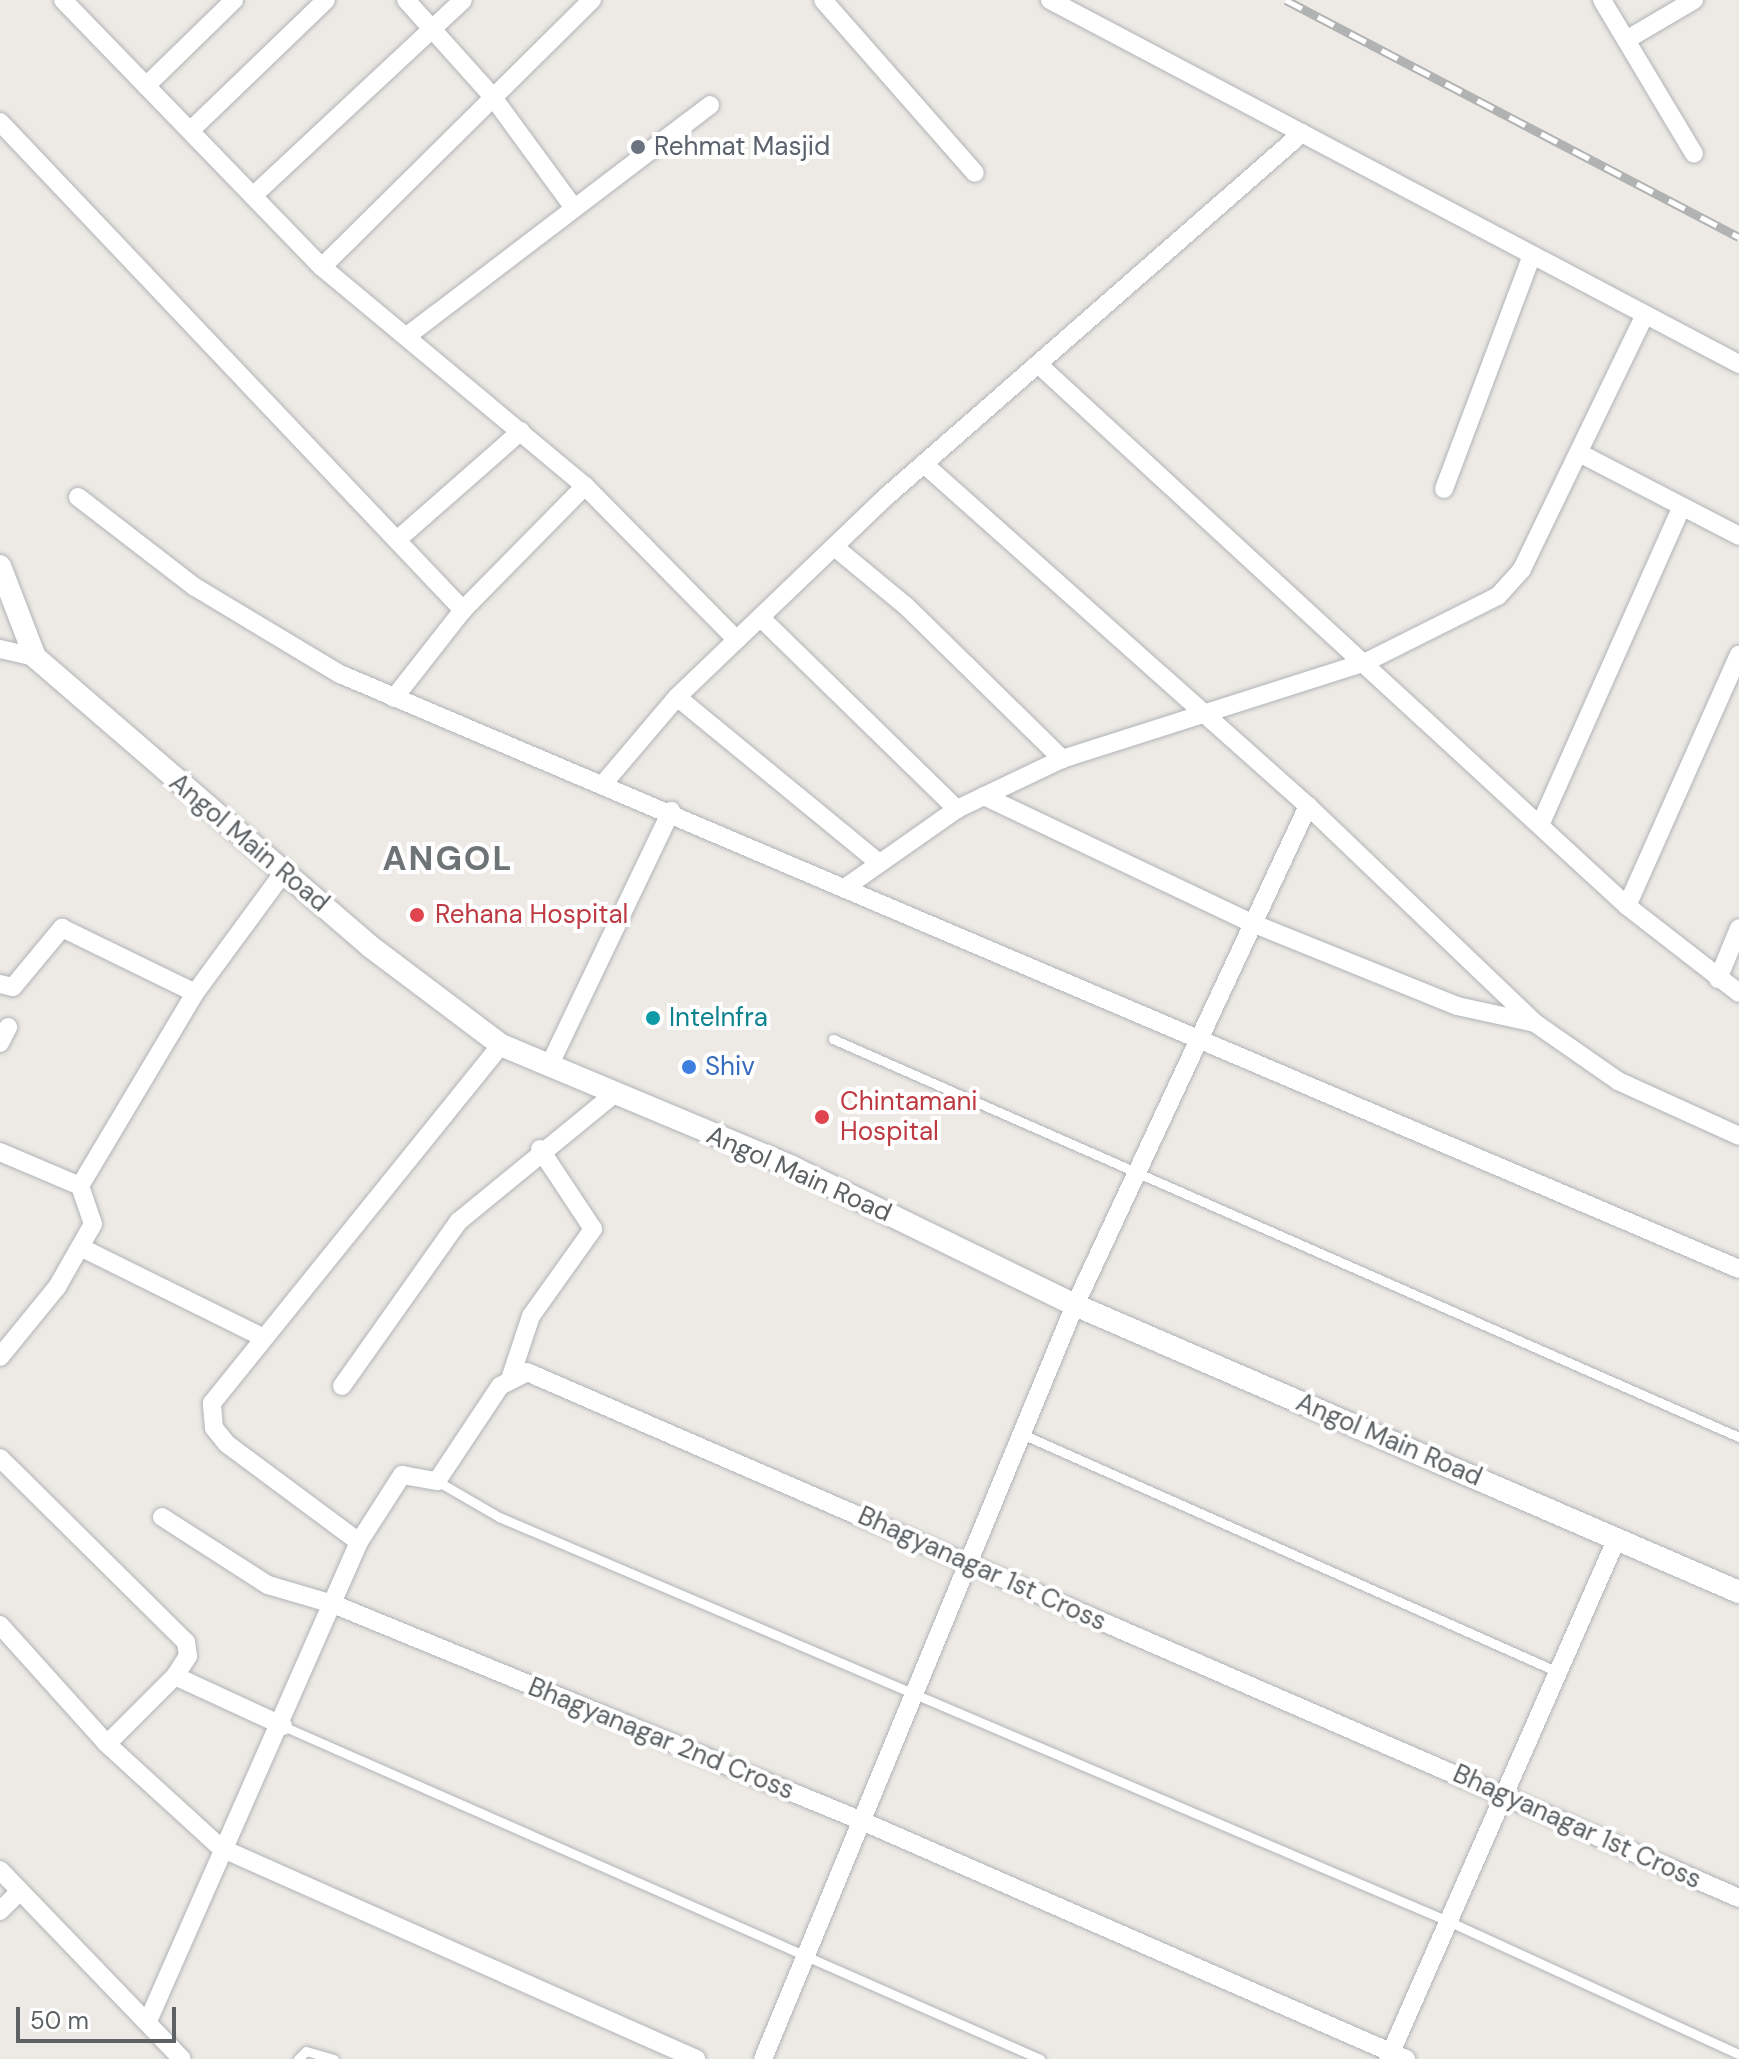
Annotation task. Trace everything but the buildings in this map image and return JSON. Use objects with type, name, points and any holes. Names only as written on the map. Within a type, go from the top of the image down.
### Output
[{"type":"street","points":[[63,0],[255,194],[322,267],[585,486],[737,640]]},
{"type":"street","points":[[146,86],[234,0]]},
{"type":"street","points":[[191,130],[326,0]]},
{"type":"street","points":[[406,0],[492,96],[574,208]]},
{"type":"street","points":[[255,194],[463,0]]},
{"type":"street","points":[[322,267],[592,0]]},
{"type":"street","points":[[823,0],[975,173]]},
{"type":"street","points":[[1050,0],[1739,364]]},
{"type":"street","points":[[1602,0],[1694,154]]},
{"type":"street","points":[[1626,40],[1694,0]]},
{"type":"street","points":[[407,336],[710,105]]},
{"type":"street","points":[[0,122],[463,610]]},
{"type":"street","points":[[604,783],[677,697],[924,464],[1302,133]]},
{"type":"street","points":[[1444,489],[1532,255]]},
{"type":"street","points":[[846,887],[957,809],[1062,759],[1366,662],[1498,596],[1522,569],[1581,454],[1645,315]]},
{"type":"street","points":[[1038,364],[1366,662],[1627,906],[1739,993]]},
{"type":"street","points":[[397,540],[521,431]]},
{"type":"street","points":[[1581,454],[1739,536]]},
{"type":"street","points":[[924,464],[1308,806],[1535,1023],[1618,1081],[1739,1136]]},
{"type":"street","points":[[394,698],[463,610],[585,486]]},
{"type":"street","points":[[78,497],[195,587],[394,698],[671,811],[1737,1264]]},
{"type":"street","points":[[1540,825],[1681,508]]},
{"type":"street","points":[[837,549],[906,606],[1062,759]]},
{"type":"street","name":"Angol Main Road","points":[[0,566],[35,657],[284,872],[501,1045],[790,1166],[1075,1305],[1739,1592]]},
{"type":"street","points":[[761,618],[957,809]]},
{"type":"street","points":[[0,649],[35,657]]},
{"type":"street","points":[[1627,906],[1739,655]]},
{"type":"street","points":[[677,697],[879,863]]},
{"type":"street","points":[[984,796],[1252,923],[1457,1006],[1535,1023]]},
{"type":"street","points":[[763,2059],[1075,1305],[1308,806]]},
{"type":"street","points":[[549,1066],[671,811]]},
{"type":"street","points":[[80,1186],[195,993],[284,872]]},
{"type":"street","points":[[0,984],[13,987],[62,928],[195,993]]},
{"type":"street","points":[[1718,979],[1739,928]]},
{"type":"street","points":[[359,1542],[214,1428],[212,1403],[262,1337],[501,1045]]},
{"type":"street","points":[[342,1386],[459,1221],[540,1149],[614,1094]]},
{"type":"street","points":[[148,2021],[221,1848],[283,1726],[359,1542],[402,1475],[437,1481],[511,1376],[531,1316],[593,1229],[540,1149]]},
{"type":"street","points":[[0,1152],[80,1186],[93,1224],[82,1248],[0,1357]]},
{"type":"street","points":[[82,1248],[262,1337]]},
{"type":"street","name":"Bhagyanagar 1st Cross","points":[[511,1376],[542,1375],[968,1564],[1739,1898]]},
{"type":"street","points":[[0,1458],[179,1629],[188,1656],[175,1676],[107,1744]]},
{"type":"street","name":"Bhagyanagar 2nd Cross","points":[[162,1517],[235,1569],[333,1604],[862,1821],[1395,2057]]},
{"type":"street","points":[[1395,2057],[1448,1921],[1617,1538]]},
{"type":"street","points":[[0,1625],[107,1744],[221,1848],[696,2059]]},
{"type":"street","points":[[175,1676],[283,1726]]},
{"type":"street","points":[[0,1870],[182,2059]]},
{"type":"street","points":[[0,1911],[20,1891]]},
{"type":"lane","points":[[833,1039],[1739,1437]]},
{"type":"lane","points":[[1022,1434],[1558,1672]]},
{"type":"lane","points":[[437,1481],[499,1517],[1448,1921],[1739,2054]]},
{"type":"lane","points":[[283,1726],[1040,2059]]},
{"type":"lane","points":[[298,2059],[306,2051],[334,2059]]},
{"type":"railway","points":[[1286,0],[1739,237]]},
{"type":"place","name":"Rehmat Masjid","points":[[638,147]]},
{"type":"place","name":"Rehana Hospital","points":[[417,915]]},
{"type":"place","name":"Intelnfra","points":[[653,1018]]},
{"type":"place","name":"Shiv","points":[[689,1067]]},
{"type":"place","name":"Chintamani Hospital","points":[[822,1117]]},
{"type":"district","name":"ANGOL","points":[[448,859]]}]
